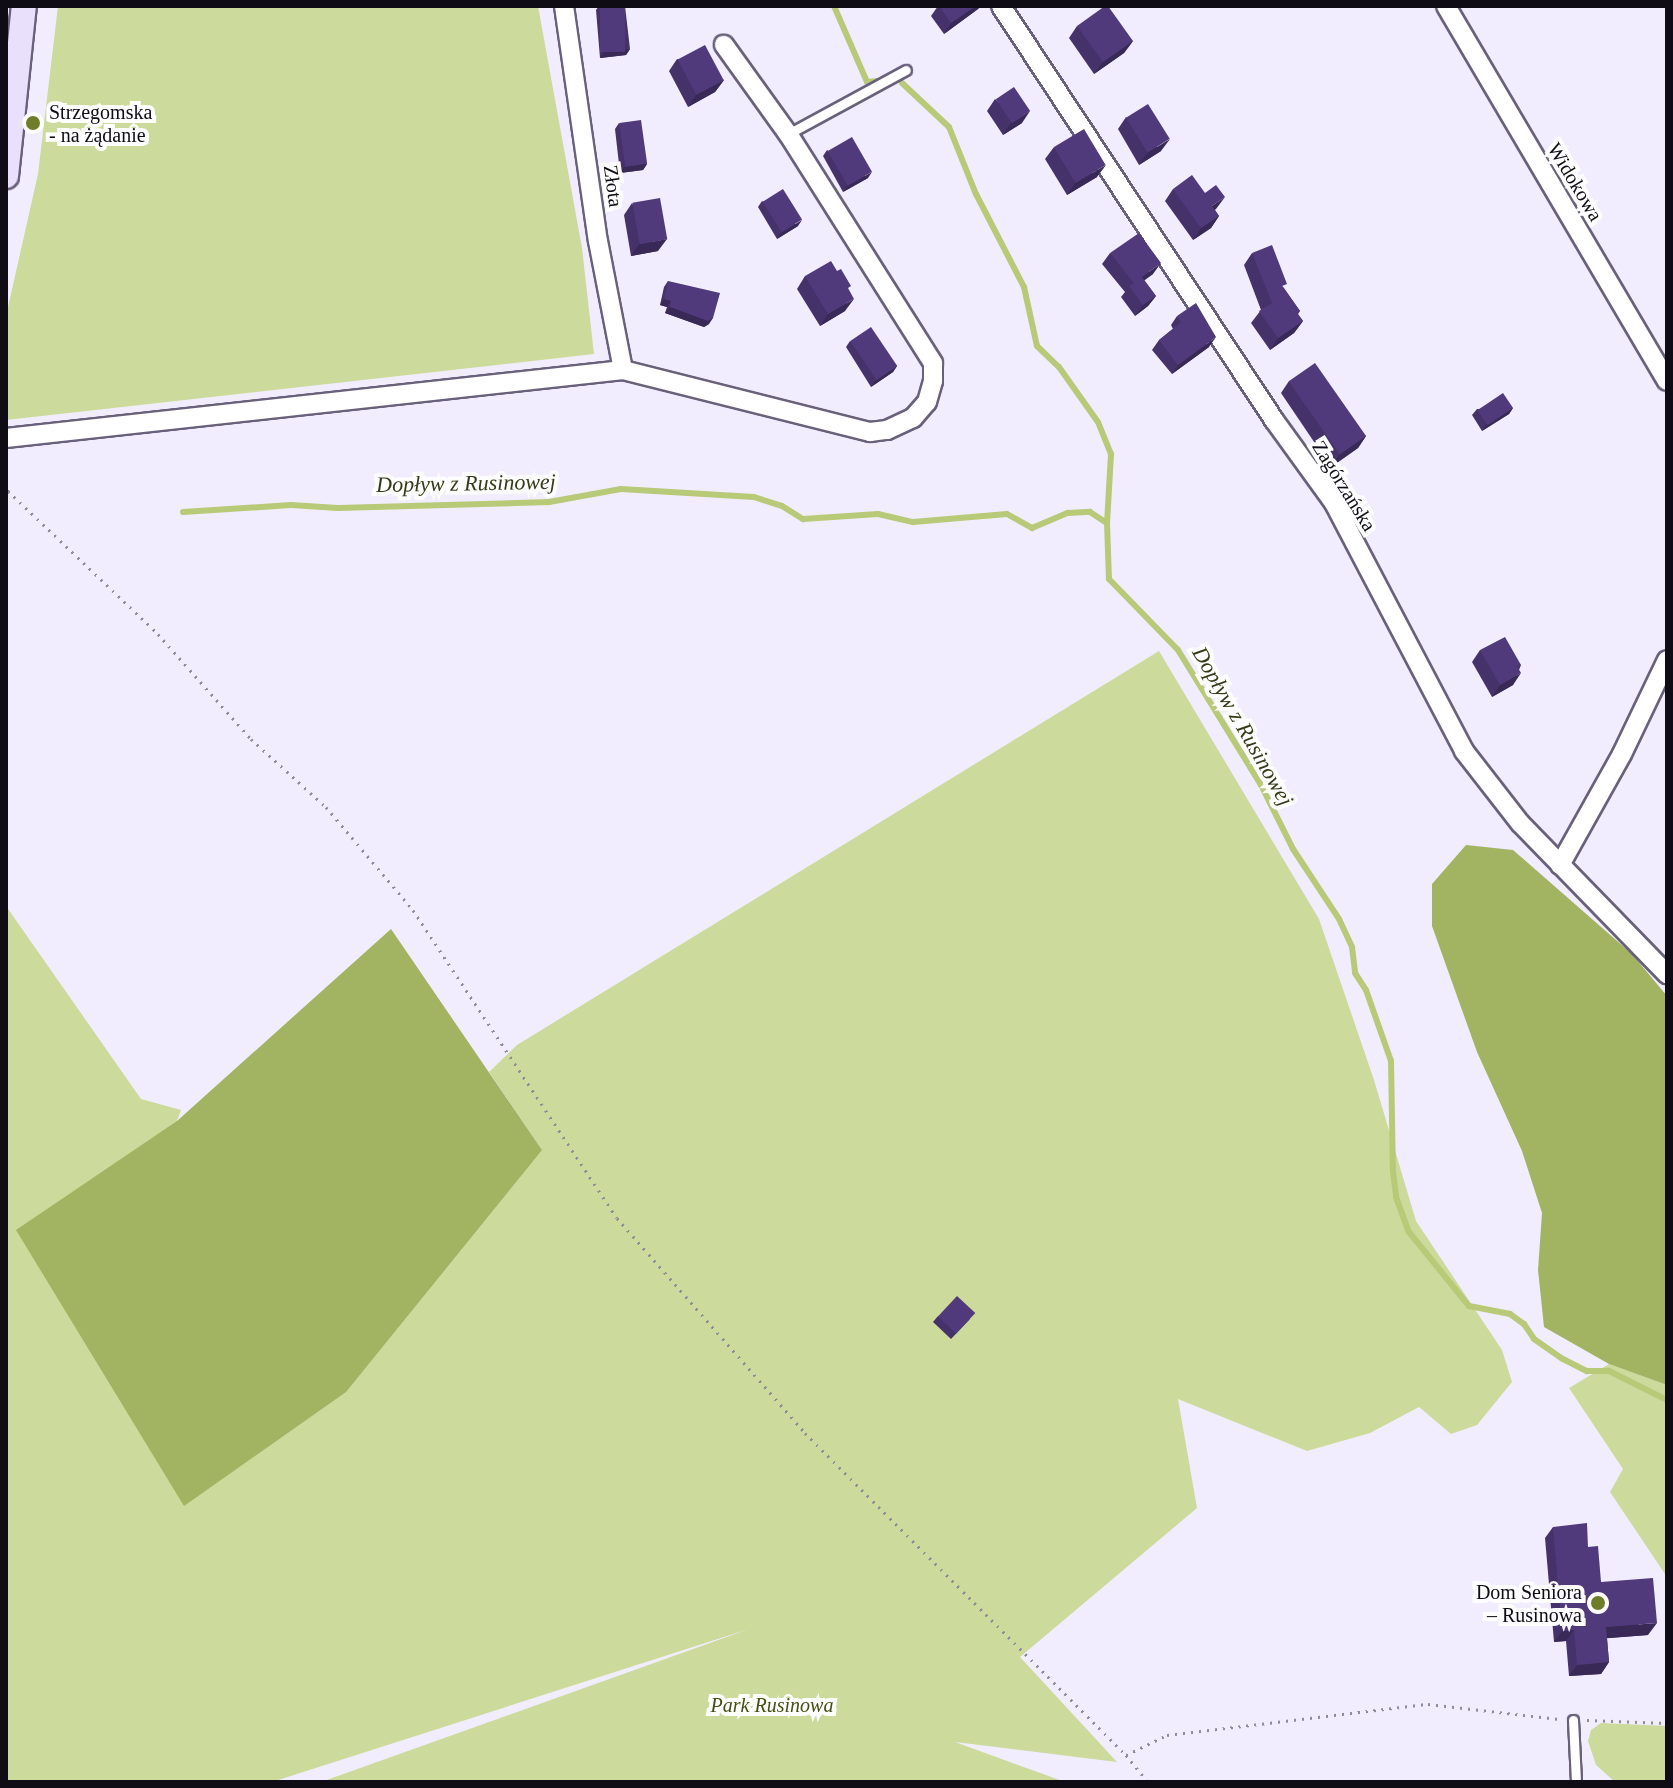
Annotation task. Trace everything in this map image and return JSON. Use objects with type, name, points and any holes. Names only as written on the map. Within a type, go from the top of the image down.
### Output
[{"type":"main road","points":[[6,176],[24,6]]},
{"type":"street","name":"Złota","points":[[564,6],[598,241],[623,370]]},
{"type":"street","name":"Zagórzańska","points":[[1001,6],[1154,240],[1214,324],[1274,420],[1334,503],[1464,751],[1520,823],[1667,974]]},
{"type":"street","name":"Widokowa","points":[[1446,6],[1667,381]]},
{"type":"street","points":[[6,438],[623,370],[870,432],[887,430],[913,418],[927,402],[933,381],[933,363],[788,134],[724,45]]},
{"type":"street","points":[[1560,865],[1622,754],[1667,660]]},
{"type":"lane","points":[[788,134],[906,70]]},
{"type":"lane","points":[[1573,1720],[1576,1782]]},
{"type":"path","points":[[6,482],[8,491],[158,634],[251,739],[326,807],[413,910],[617,1218],[805,1433],[1126,1755],[1148,1782]]},
{"type":"path","points":[[1126,1755],[1167,1735],[1428,1704],[1573,1720],[1667,1723]]},
{"type":"green space","points":[[58,6],[538,6],[582,248],[594,354],[6,420],[6,316],[38,174]]},
{"type":"green space","name":"Park Rusinowa","points":[[1159,651],[1319,919],[1374,1080],[1416,1221],[1502,1350],[1512,1382],[1477,1425],[1451,1434],[1419,1407],[1370,1433],[1307,1451],[1178,1399],[1197,1508],[1020,1657],[1117,1762],[955,1742],[1065,1782],[321,1782],[749,1629],[272,1782],[6,1782],[6,906],[141,1099],[181,1110],[177,1121],[542,1150],[489,1072],[517,1045]]},
{"type":"green space","points":[[1466,845],[1513,850],[1632,954],[1667,996],[1667,1385],[1609,1364],[1544,1327],[1538,1270],[1542,1213],[1522,1151],[1477,1052],[1432,926],[1432,884]]},
{"type":"green space","points":[[391,929],[542,1150],[346,1392],[184,1506],[16,1230],[177,1121]]},
{"type":"green space","points":[[1609,1364],[1667,1385],[1667,1577],[1610,1492],[1623,1469],[1569,1388]]},
{"type":"green space","points":[[1601,1723],[1667,1726],[1667,1782],[1615,1782],[1596,1765],[1588,1741],[1591,1730]]},
{"type":"building","points":[[600,6],[625,6],[625,52],[600,52]]},
{"type":"building","points":[[939,6],[976,6],[951,23]]},
{"type":"building","points":[[1105,6],[1133,41],[1103,62],[1077,26]]},
{"type":"building","points":[[705,45],[724,80],[696,95],[678,60]]},
{"type":"building","points":[[1014,87],[1030,111],[1012,123],[996,99]]},
{"type":"building","points":[[1148,104],[1170,139],[1148,153],[1126,118]]},
{"type":"building","points":[[641,120],[647,164],[625,167],[619,123]]},
{"type":"building","points":[[1084,129],[1106,165],[1076,183],[1054,147]]},
{"type":"building","points":[[852,137],[872,172],[848,186],[828,151]]},
{"type":"building","points":[[1192,175],[1205,193],[1216,185],[1225,197],[1212,206],[1219,216],[1201,228],[1173,189]]},
{"type":"building","points":[[783,189],[802,220],[782,232],[763,202]]},
{"type":"building","points":[[660,198],[667,239],[640,244],[632,203]]},
{"type":"building","points":[[1139,233],[1161,263],[1142,277],[1156,296],[1143,305],[1129,286],[1134,283],[1110,253]]},
{"type":"building","points":[[1272,245],[1287,284],[1282,286],[1300,311],[1297,313],[1303,321],[1278,338],[1259,311],[1272,303],[1252,253]]},
{"type":"building","points":[[831,261],[837,271],[841,269],[851,286],[848,288],[854,299],[828,314],[805,276]]},
{"type":"building","points":[[668,281],[720,293],[713,318],[708,321],[670,307],[671,301],[664,299]]},
{"type":"building","points":[[1196,303],[1216,337],[1178,365],[1159,340],[1181,322],[1177,316]]},
{"type":"building","points":[[871,327],[897,366],[877,380],[850,341]]},
{"type":"building","points":[[1315,363],[1366,436],[1340,454],[1289,381]]},
{"type":"building","points":[[1503,393],[1513,408],[1487,425],[1477,410]]},
{"type":"building","points":[[1505,637],[1521,665],[1517,666],[1521,673],[1500,685],[1480,650]]},
{"type":"building","points":[[957,1296],[975,1313],[956,1334],[938,1316]]},
{"type":"building","name":"Dom Seniora – Rusinowa","points":[[1587,1523],[1588,1547],[1598,1546],[1601,1582],[1653,1578],[1657,1623],[1606,1627],[1609,1662],[1577,1665],[1574,1630],[1562,1631],[1553,1527]]},
{"type":"waterway","points":[[834,6],[867,82],[878,81]]},
{"type":"waterway","points":[[902,83],[949,127],[976,194],[1024,287],[1037,346],[1059,367],[1098,422],[1111,454],[1107,523]]},
{"type":"waterway","name":"Dopływ z Rusinowej","points":[[183,512],[291,505],[338,508],[549,502],[621,489],[754,497],[782,506],[803,519],[878,514],[913,522],[1007,514],[1032,528],[1068,513],[1090,512],[1107,523],[1109,579],[1178,650],[1261,785],[1293,849],[1339,919],[1352,947],[1355,973],[1366,990],[1391,1061],[1393,1171],[1396,1197],[1409,1232],[1469,1306],[1510,1314],[1524,1324],[1534,1339],[1563,1359],[1587,1371],[1609,1371],[1667,1400]]},
{"type":"place","name":"Strzegomska - na żądanie","points":[[33,123]]},
{"type":"place","name":"Dom Seniora – Rusinowa","points":[[1598,1603]]}]
